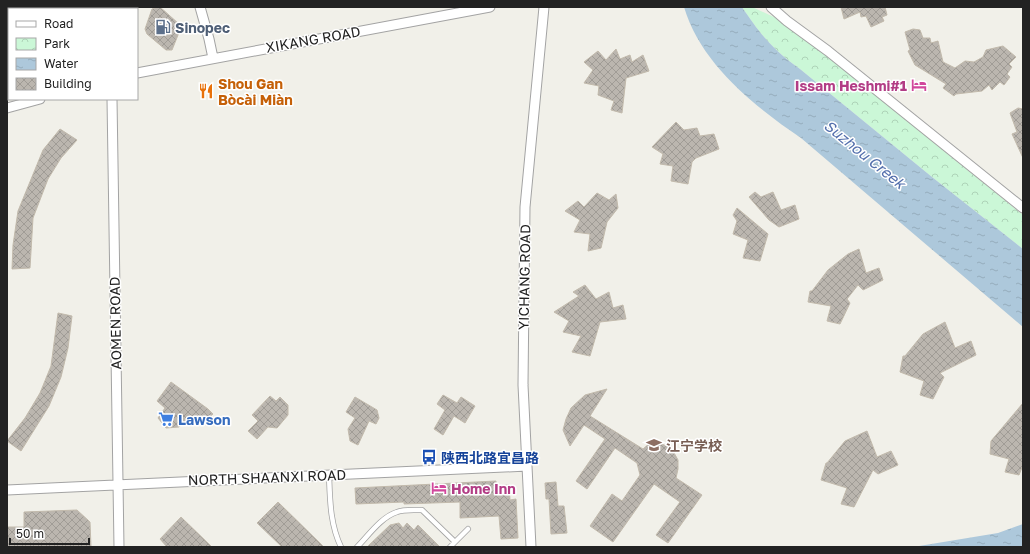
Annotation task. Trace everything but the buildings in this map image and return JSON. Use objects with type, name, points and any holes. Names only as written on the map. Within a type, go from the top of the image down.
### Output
[{"type":"street","points":[[200,7],[210,39],[213,58]]},
{"type":"street","name":"XIKANG ROAD","points":[[138,73],[490,7]]},
{"type":"street","name":"YICHANG ROAD","points":[[531,547],[523,385],[525,207],[544,7]]},
{"type":"street","points":[[770,7],[828,51],[1023,208]]},
{"type":"street","points":[[7,108],[36,100]]},
{"type":"street","name":"AOMEN ROAD","points":[[112,100],[119,547]]},
{"type":"street","name":"NORTH SHAANXI ROAD","points":[[7,490],[527,466]]},
{"type":"lane","points":[[329,475],[331,516],[335,534],[341,547]]},
{"type":"lane","points":[[357,547],[387,517],[397,511],[408,510],[422,510],[455,542]]},
{"type":"lane","points":[[450,547],[468,529]]},
{"type":"green space","points":[[742,7],[752,7],[787,23],[1023,215],[1023,249],[782,55],[761,34]]},
{"type":"water","name":"Suzhou Creek","points":[[684,7],[742,7],[761,34],[782,55],[1023,249],[1023,327],[801,138],[765,112],[731,82],[703,47],[692,28]]},
{"type":"water","points":[[1023,524],[1023,547],[913,547],[998,533]]},
{"type":"place","name":"Sinopec","points":[[163,27]]},
{"type":"place","name":"Issam Heshmi#1","points":[[919,85]]},
{"type":"place","name":"Shou Gan Bòcài Miàn","points":[[206,91]]},
{"type":"place","name":"Lawson","points":[[166,419]]},
{"type":"place","name":"江宁学校","points":[[654,445]]},
{"type":"place","name":"陕西北路宜昌路","points":[[429,457]]},
{"type":"place","name":"Home Inn","points":[[439,488]]}]
